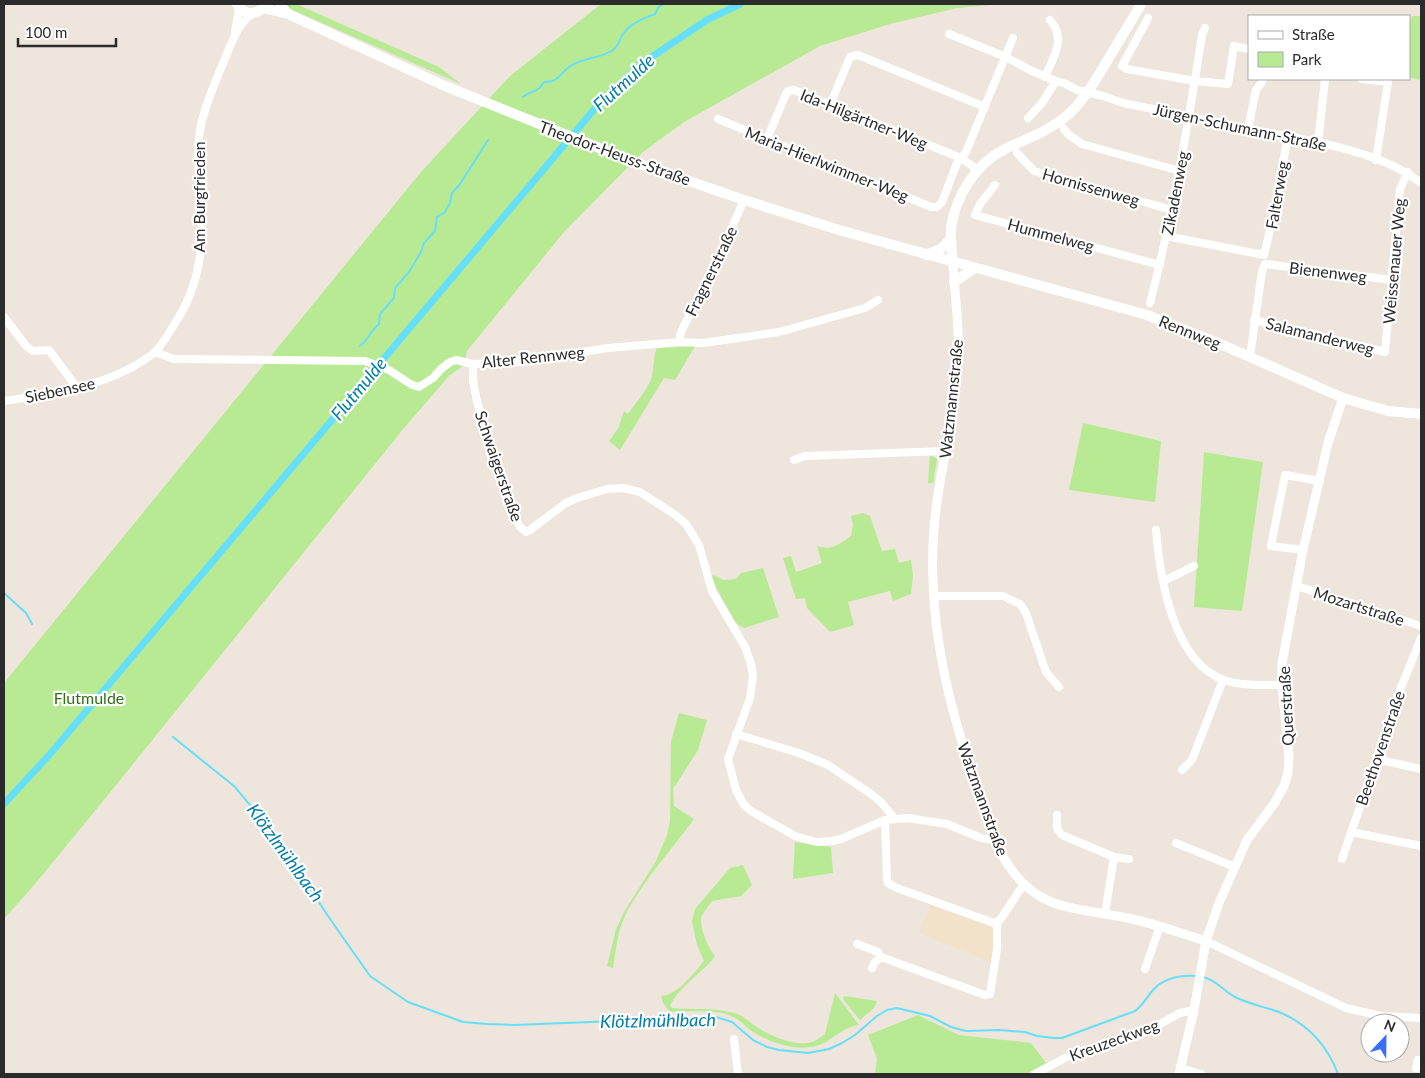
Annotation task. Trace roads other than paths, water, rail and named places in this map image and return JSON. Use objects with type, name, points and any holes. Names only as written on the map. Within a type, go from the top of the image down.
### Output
[{"type":"main road","name":"Theodor-Heuss-Straße","points":[[273,4],[291,16]]},
{"type":"main road","points":[[238,6],[245,12],[253,13]]},
{"type":"main road","name":"Theodor-Heuss-Straße","points":[[253,13],[264,6],[291,16],[458,91],[634,162],[744,200],[953,262]]},
{"type":"main road","points":[[953,262],[951,238],[954,216],[962,194],[978,170],[985,162],[1003,150],[1041,134],[1060,122],[1088,93],[1140,6]]},
{"type":"main road","points":[[926,255],[939,250],[951,238]]},
{"type":"main road","name":"Rennweg","points":[[953,262],[1147,315],[1343,398],[1388,411],[1421,414]]},
{"type":"main road","points":[[954,282],[975,268]]},
{"type":"street","points":[[280,4],[291,16]]},
{"type":"street","name":"Am Burgfrieden","points":[[235,36],[238,6]]},
{"type":"street","name":"Am Burgfrieden","points":[[155,352],[181,314],[192,293],[202,246],[198,151],[200,130],[212,91],[235,36],[253,13]]},
{"type":"street","points":[[1148,18],[1122,66],[1127,69],[1195,81],[1228,84],[1234,46],[1248,49]]},
{"type":"street","points":[[1045,77],[1058,44],[1058,32],[1050,20]]},
{"type":"street","name":"Zikadenweg","points":[[1150,303],[1180,171],[1202,36],[1205,28]]},
{"type":"street","name":"Jürgen-Schumann-Straße","points":[[949,34],[1006,57],[1045,77],[1077,90],[1124,103],[1288,136],[1356,152],[1408,172],[1421,183]]},
{"type":"street","points":[[961,158],[966,152],[1013,38]]},
{"type":"street","points":[[830,105],[850,58],[858,56],[985,107]]},
{"type":"street","points":[[1248,129],[1256,90],[1263,80]]},
{"type":"street","points":[[1318,143],[1325,80]]},
{"type":"street","points":[[1376,160],[1388,80]]},
{"type":"street","points":[[1028,118],[1042,103],[1056,81]]},
{"type":"street","name":"Ida-Hilgärtner-Weg","points":[[767,139],[788,91],[794,90],[961,158],[978,170]]},
{"type":"street","name":"Maria-Hierlwimmer-Weg","points":[[718,118],[931,207],[937,207],[942,202],[957,163],[961,158]]},
{"type":"street","points":[[1064,129],[1082,144],[1180,171]]},
{"type":"street","name":"Falterweg","points":[[1166,236],[1264,255],[1273,218],[1288,136]]},
{"type":"street","name":"Hornissenweg","points":[[1017,153],[1034,171],[1172,210]]},
{"type":"street","name":"Weissenauer Weg","points":[[1385,352],[1400,189],[1408,172]]},
{"type":"street","name":"Hummelweg","points":[[995,186],[980,204],[975,214],[1160,265]]},
{"type":"street","name":"Fragnerstraße","points":[[680,342],[683,328],[744,200]]},
{"type":"street","name":"Watzmannstraße","points":[[953,262],[958,354],[955,392],[935,519],[933,556],[934,596],[939,646],[949,698],[994,840],[1009,868],[1024,884],[1047,901],[1055,904],[1160,926],[1206,941],[1346,1008],[1381,1016],[1421,1018]]},
{"type":"street","name":"Bienenweg","points":[[1254,320],[1262,271],[1265,264],[1392,280]]},
{"type":"street","name":"Alter Rennweg","points":[[155,352],[174,358],[365,361],[388,370],[412,386],[419,387],[433,378],[440,369],[456,360],[473,364],[511,363],[608,348],[703,342],[780,332],[856,310],[878,300]]},
{"type":"street","points":[[4,318],[26,347],[33,351],[48,350],[78,389]]},
{"type":"street","points":[[1250,357],[1254,320]]},
{"type":"street","name":"Salamanderweg","points":[[1254,320],[1385,352]]},
{"type":"street","name":"Siebensee","points":[[4,401],[78,389],[113,377],[143,361],[155,352]]},
{"type":"street","name":"Schwaigerstraße","points":[[473,364],[473,380],[477,402],[514,515],[520,527],[526,532],[577,498],[607,489],[623,488],[640,492],[674,514],[694,534],[712,591],[745,648],[751,664],[753,676],[750,698],[728,758],[736,790],[744,805],[772,824],[801,838],[816,842],[841,839],[894,818],[919,818],[936,821],[981,838],[994,840]]},
{"type":"street","name":"Querstraße","points":[[1179,1071],[1194,1010],[1206,941],[1219,903],[1247,840],[1274,804],[1284,786],[1288,773],[1289,757],[1282,685],[1284,650],[1303,550],[1328,443],[1343,398]]},
{"type":"street","points":[[794,460],[805,456],[946,452]]},
{"type":"street","points":[[1303,550],[1271,546],[1285,475],[1320,481]]},
{"type":"street","points":[[1156,530],[1158,556],[1171,612],[1182,640],[1200,664],[1223,680],[1244,684],[1282,685]]},
{"type":"street","points":[[1164,580],[1194,566]]},
{"type":"street","name":"Mozartstraße","points":[[1297,586],[1421,626]]},
{"type":"street","points":[[934,596],[1003,596],[1020,604],[1026,613],[1046,672],[1059,687]]},
{"type":"street","name":"Beethovenstraße","points":[[1342,859],[1400,690],[1421,638]]},
{"type":"street","points":[[1182,770],[1192,760],[1223,680]]},
{"type":"street","points":[[736,734],[799,753],[828,765],[876,798],[894,818]]},
{"type":"street","points":[[1376,760],[1421,769]]},
{"type":"street","points":[[1057,815],[1057,828],[1062,834],[1114,857],[1129,859]]},
{"type":"street","points":[[885,820],[888,883],[991,922],[997,922]]},
{"type":"street","points":[[1351,832],[1421,846]]},
{"type":"street","points":[[1176,843],[1235,867]]},
{"type":"street","points":[[1105,914],[1114,857]]},
{"type":"street","points":[[857,944],[878,952],[881,957],[985,995],[990,994],[997,949],[997,922],[1024,884]]},
{"type":"street","points":[[1145,969],[1160,926]]},
{"type":"street","points":[[872,968],[881,957]]},
{"type":"street","name":"Kreuzeckweg","points":[[1035,1074],[1067,1057],[1144,1033],[1180,1013],[1194,1010]]},
{"type":"street","points":[[734,1039],[738,1074]]},
{"type":"street","points":[[1179,1071],[1201,1074]]},
{"type":"waterway","points":[[523,97],[537,90],[544,82],[555,80],[574,64],[613,50],[629,27],[655,14],[663,4]]},
{"type":"waterway","name":"Flutmulde","points":[[4,804],[51,753],[597,106],[641,64],[707,20],[740,4]]},
{"type":"waterway","points":[[360,346],[379,324],[380,314],[394,298],[395,288],[409,272],[424,243],[435,231],[437,217],[445,212],[450,203],[452,193],[460,184],[488,140]]},
{"type":"waterway","name":"Klötzlmühlbach","points":[[4,593],[26,613],[32,624]]},
{"type":"waterway","name":"Klötzlmühlbach","points":[[173,737],[234,786],[275,835],[370,976],[408,1002],[463,1022],[514,1025],[716,1017],[732,1022],[753,1040],[767,1047],[808,1053],[829,1049],[842,1043],[855,1035],[877,1016],[887,1010],[897,1008],[930,1016],[951,1027],[966,1031],[999,1030],[1062,1038],[1135,1011],[1157,986],[1167,980],[1184,976],[1196,976]]},
{"type":"waterway","name":"Klötzlmühlbach","points":[[1203,977],[1208,978],[1235,997],[1279,1012],[1308,1029],[1322,1045],[1338,1074]]}]
